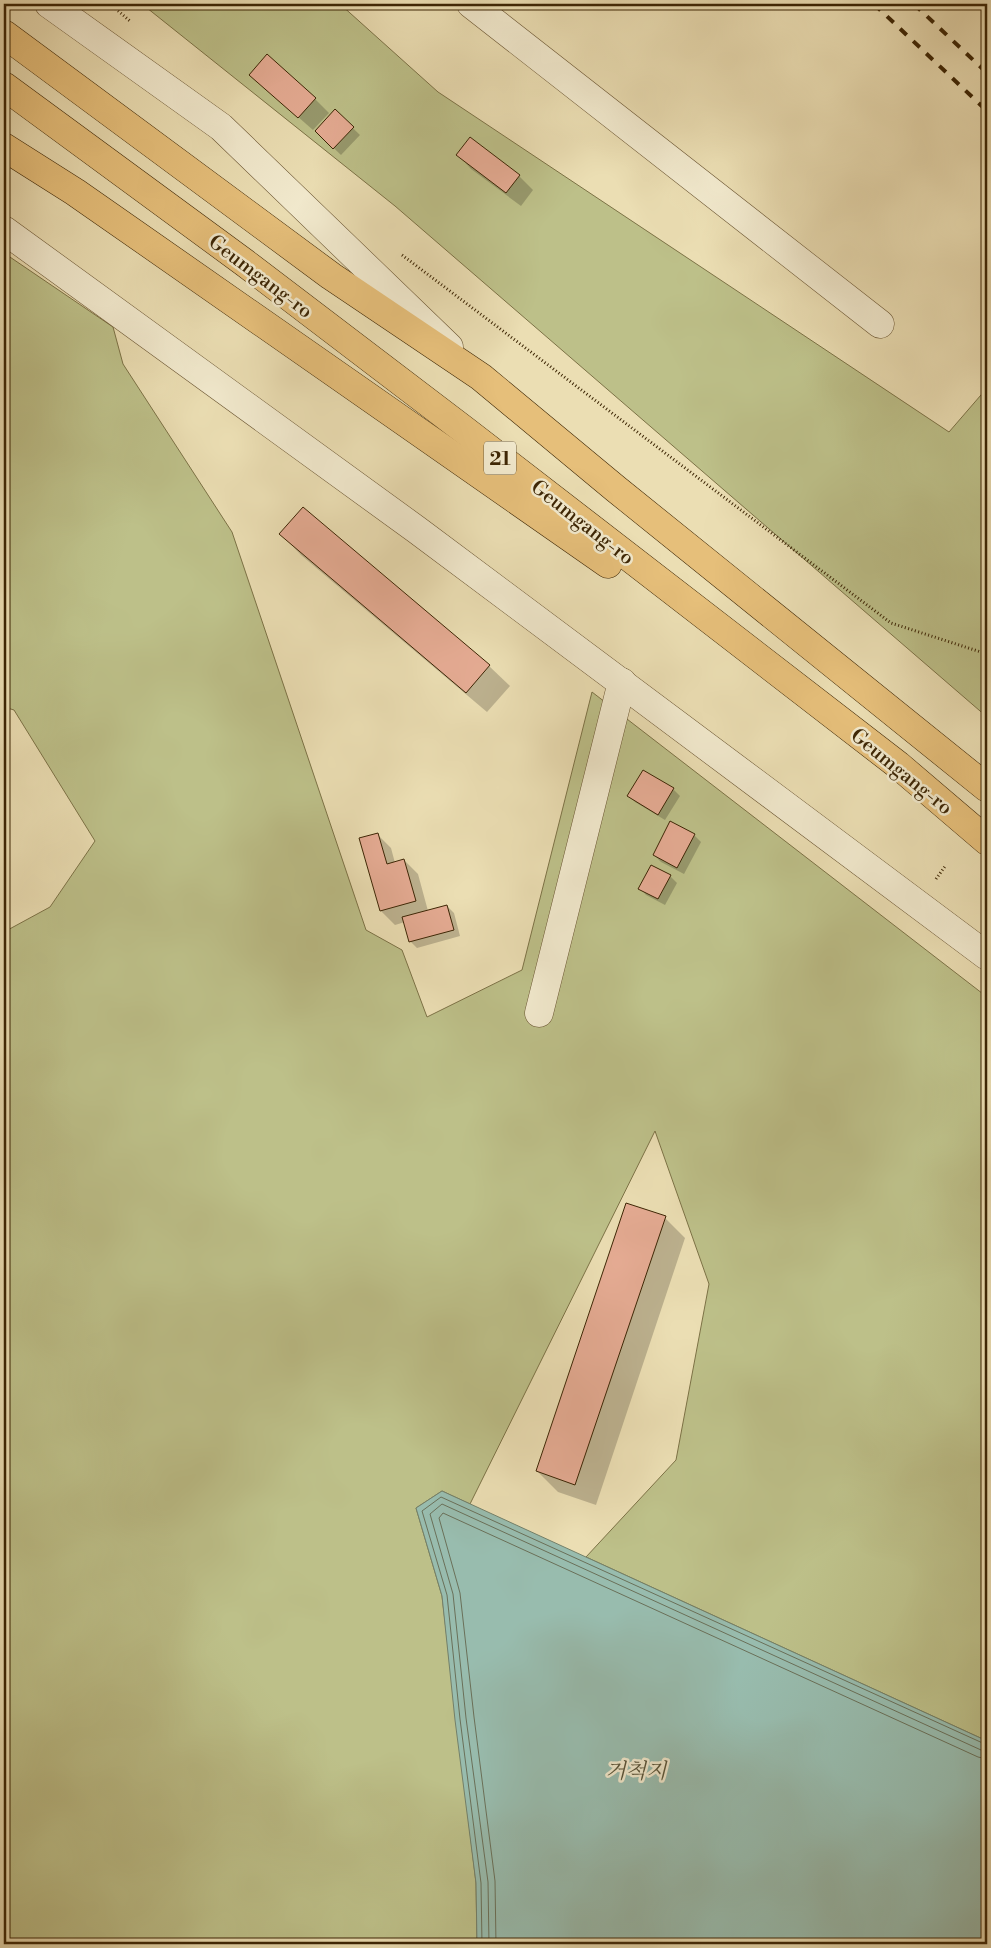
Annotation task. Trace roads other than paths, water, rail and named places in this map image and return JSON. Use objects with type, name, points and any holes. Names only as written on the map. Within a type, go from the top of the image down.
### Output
[{"type":"highway","name":"Geumgang-ro","points":[[4,34],[331,276],[481,377],[987,788]]},
{"type":"highway","name":"Geumgang-ro","points":[[4,86],[237,257],[456,423],[898,765],[987,842]]},
{"type":"highway","points":[[4,147],[74,192],[587,549],[962,820]]},
{"type":"street","points":[[49,4],[221,127],[481,377]]},
{"type":"street","points":[[471,4],[880,324]]},
{"type":"street","points":[[4,230],[417,530],[987,956]]},
{"type":"street","points":[[539,1013],[622,682]]},
{"type":"water","name":"거척지","points":[[442,1491],[987,1741],[987,1944],[477,1944],[476,1883],[455,1720],[442,1596],[416,1508]]},
{"type":"railway","points":[[874,4],[987,111]]},
{"type":"railway","points":[[914,4],[987,73]]}]
